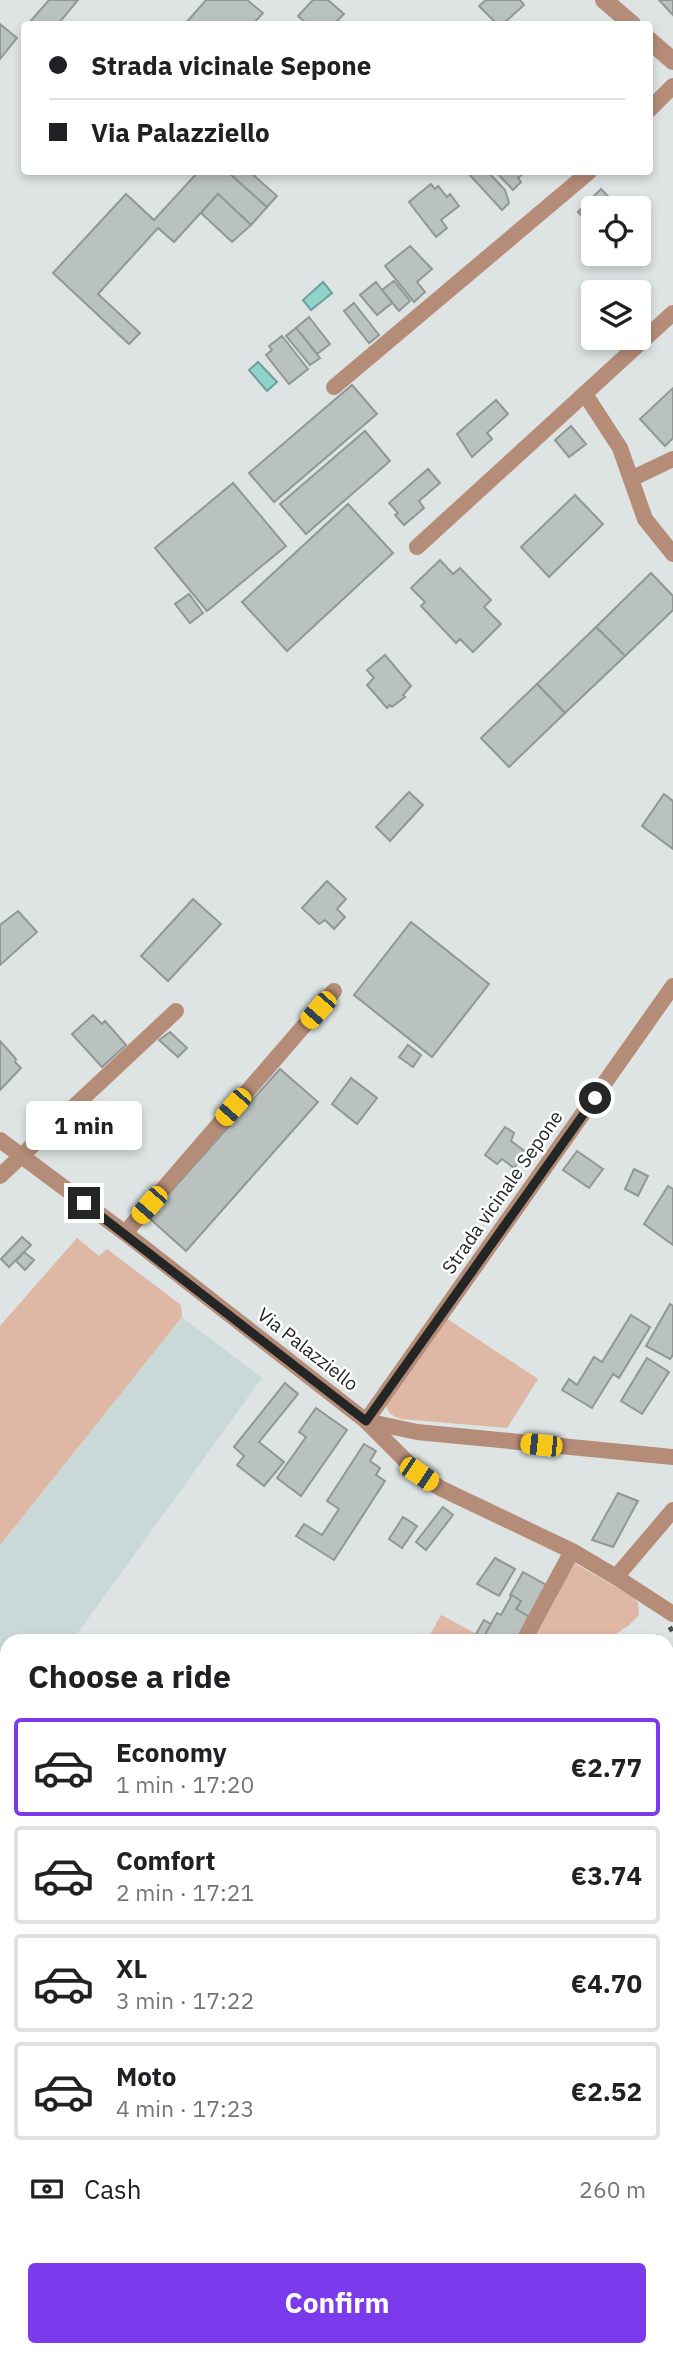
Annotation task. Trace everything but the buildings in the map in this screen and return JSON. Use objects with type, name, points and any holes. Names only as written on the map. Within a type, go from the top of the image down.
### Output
[{"type":"street","points":[[604,0],[628,21]]},
{"type":"street","points":[[653,44],[673,61]]},
{"type":"street","points":[[653,106],[673,86]]},
{"type":"street","points":[[334,387],[585,175]]},
{"type":"street","points":[[417,547],[673,313]]},
{"type":"street","points":[[585,394],[620,448],[645,519],[673,554]]},
{"type":"street","points":[[631,480],[673,459]]},
{"type":"street","name":"Strada vicinale Sepone","points":[[366,1421],[673,986]]},
{"type":"street","points":[[124,1233],[334,991]]},
{"type":"street","points":[[0,1176],[176,1011]]},
{"type":"street","name":"Via Palazziello","points":[[0,1140],[366,1421],[419,1474],[440,1488],[572,1552],[673,1614]]},
{"type":"street","points":[[366,1421],[417,1432],[673,1457]]},
{"type":"street","points":[[616,1577],[673,1510]]},
{"type":"street","points":[[527,1634],[572,1552]]},
{"type":"shaded area","points":[[77,1238],[99,1256],[107,1249],[181,1305],[182,1317],[0,1545],[0,1326]]},
{"type":"shaded area","points":[[182,1317],[262,1378],[77,1634],[0,1634],[0,1545]]},
{"type":"shaded area","points":[[446,1318],[538,1379],[507,1428],[401,1419],[388,1411],[385,1401]]},
{"type":"shaded area","points":[[571,1561],[633,1597],[638,1603],[639,1615],[616,1634],[532,1634]]},
{"type":"shaded area","points":[[441,1615],[477,1634],[430,1634]]},
{"type":"water","points":[[323,282],[332,293],[311,310],[303,300]]},
{"type":"water","points":[[258,362],[277,382],[267,391],[249,370]]},
{"type":"railway","points":[[662,1634],[673,1628]]},
{"type":"route","points":[[84,1203],[366,1421],[595,1098]]}]
